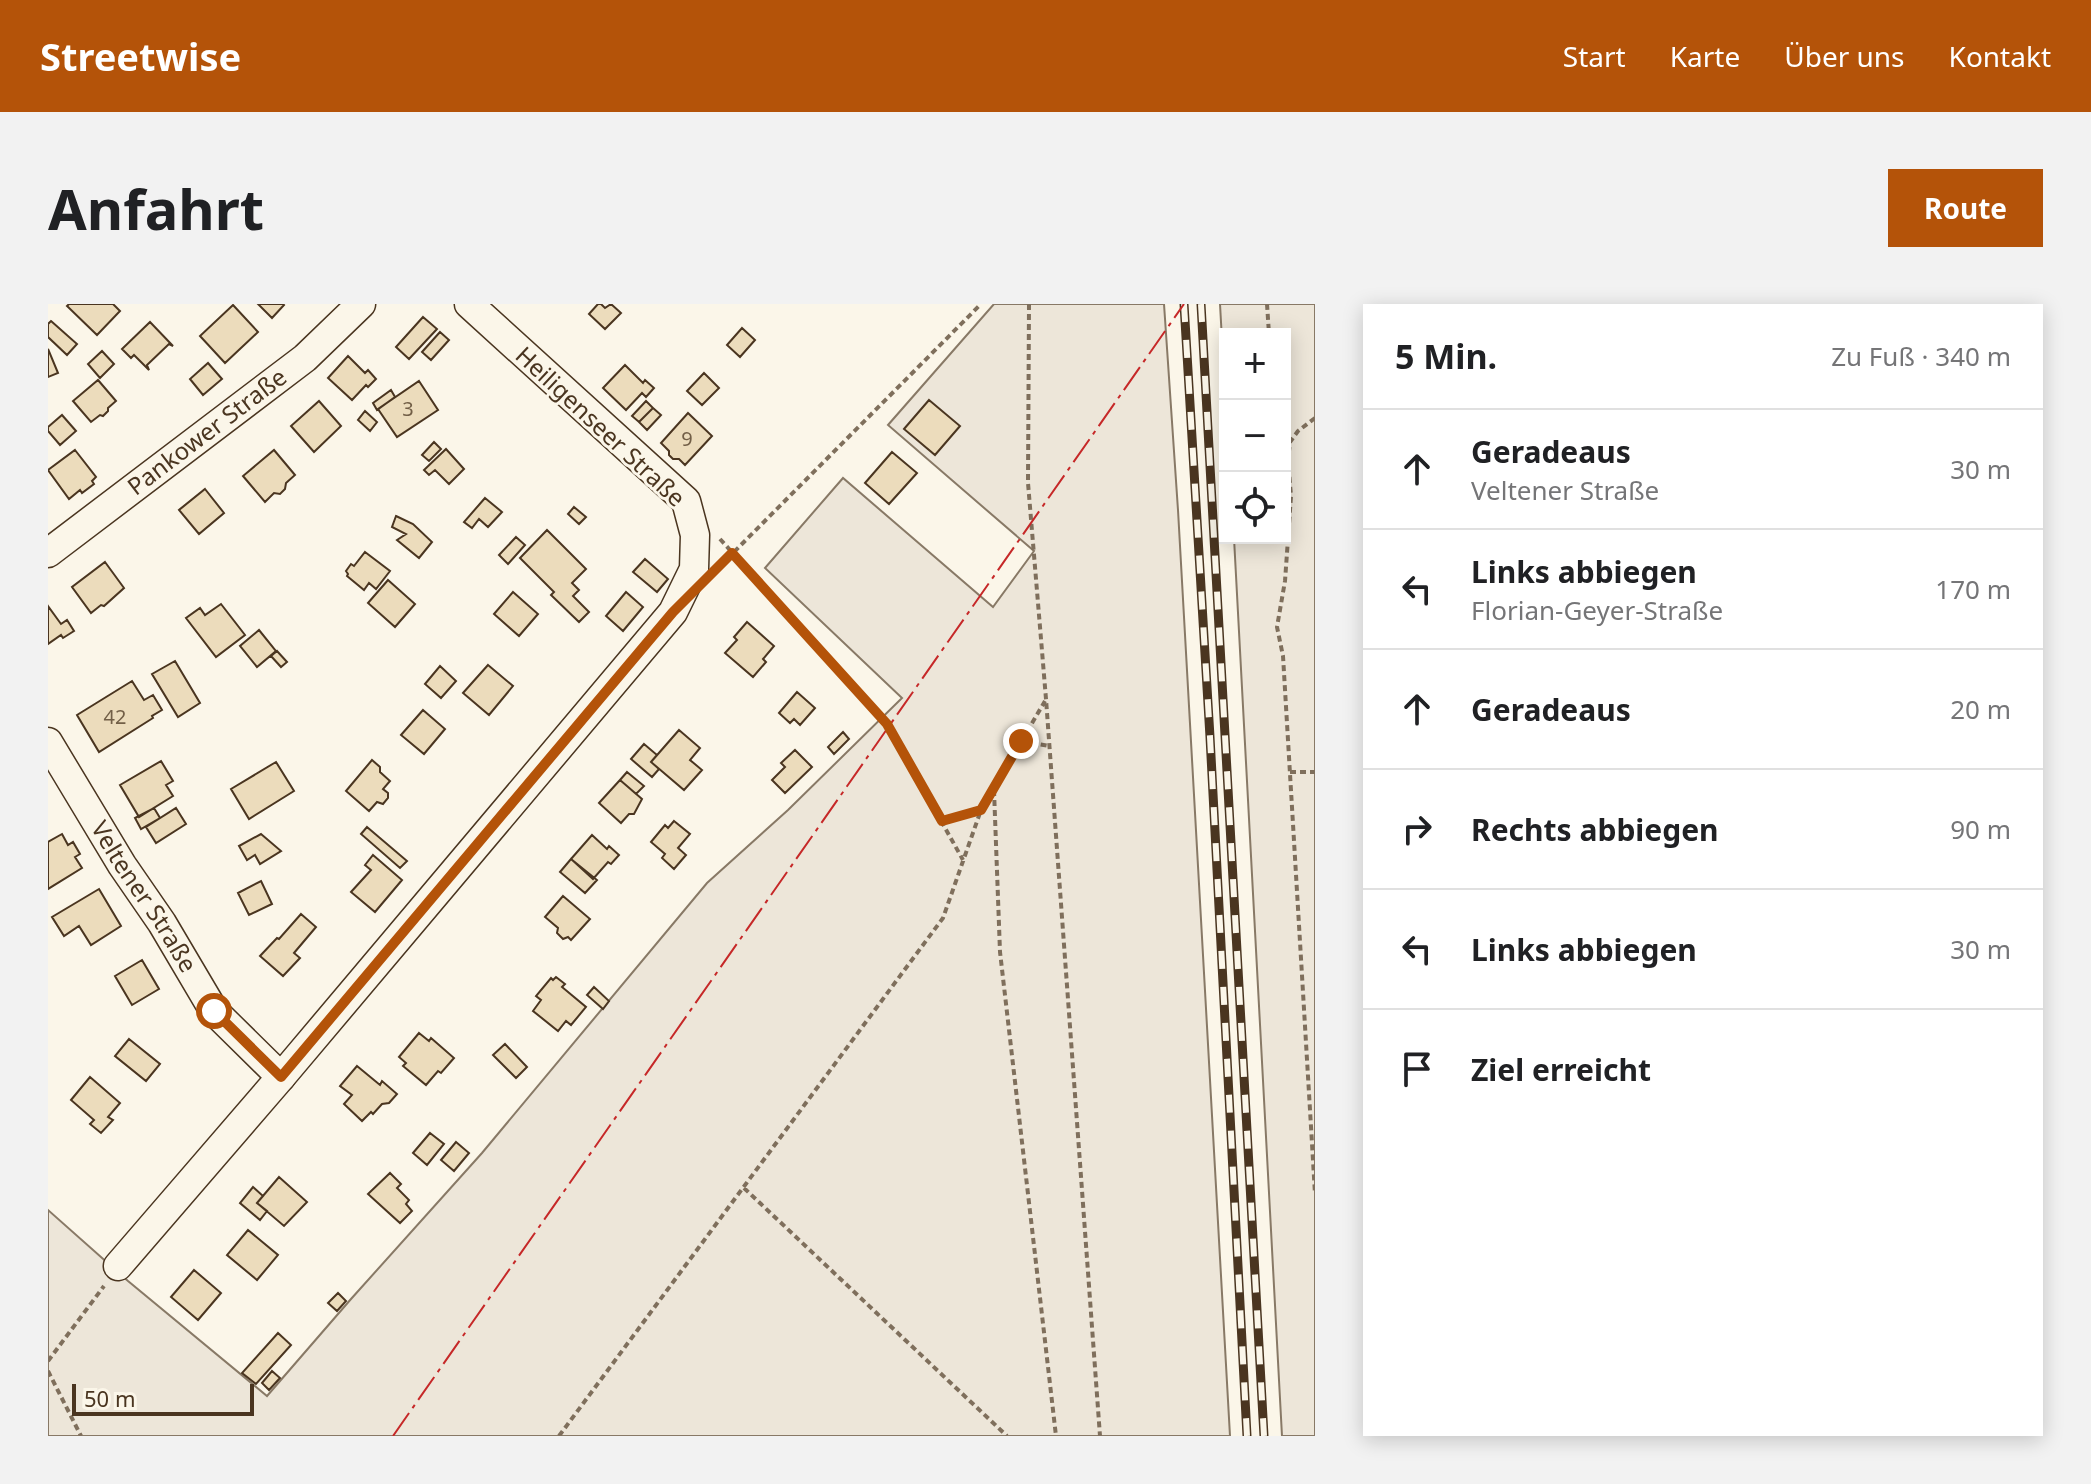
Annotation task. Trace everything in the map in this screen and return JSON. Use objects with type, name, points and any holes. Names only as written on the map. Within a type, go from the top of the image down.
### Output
[{"type":"street","name":"Pankower Straße","points":[[48,553],[305,358],[361,304]]},
{"type":"street","name":"Heiligenseer Straße","points":[[118,1266],[673,612],[694,569],[695,535],[686,501],[469,304]]},
{"type":"street","name":"Veltener Straße","points":[[48,742],[214,1011],[281,1077]]},
{"type":"path","points":[[713,572],[981,304]]},
{"type":"path","points":[[1029,304],[1028,483],[1100,1436]]},
{"type":"path","points":[[1267,304],[1269,328]]},
{"type":"path","points":[[1291,441],[1315,418]]},
{"type":"path","points":[[1289,472],[1291,496],[1285,581],[1277,627],[1283,656],[1315,1194]]},
{"type":"path","points":[[714,532],[887,724],[963,860]]},
{"type":"path","points":[[559,1436],[943,918],[981,810],[1046,699]]},
{"type":"path","points":[[1021,741],[1049,746]]},
{"type":"path","points":[[1290,772],[1315,772]]},
{"type":"path","points":[[994,788],[1000,952],[1056,1436]]},
{"type":"path","points":[[942,821],[981,810]]},
{"type":"path","points":[[744,1188],[1007,1436]]},
{"type":"path","points":[[48,1361],[118,1266]]},
{"type":"path","points":[[48,1371],[81,1436]]},
{"type":"shaded area","points":[[994,304],[1164,304],[1230,1436],[48,1436],[48,1210],[267,1396],[482,1153],[707,883],[788,810],[902,698],[765,568],[843,478],[993,607],[1034,551],[888,425]]},
{"type":"shaded area","points":[[1220,304],[1315,304],[1315,1436],[1282,1436],[1234,544],[1291,544],[1291,328],[1221,328]]},
{"type":"building","points":[[113,304],[120,311],[97,335],[67,306]]},
{"type":"building","points":[[258,304],[283,304],[284,305],[272,318]]},
{"type":"building","points":[[598,304],[605,308],[611,304],[621,313],[605,329],[589,314]]},
{"type":"building","points":[[233,305],[258,332],[225,363],[200,336]]},
{"type":"building","points":[[423,317],[437,329],[409,359],[396,347]]},
{"type":"building","points":[[51,321],[77,344],[67,355],[48,337]]},
{"type":"building","points":[[150,322],[173,346],[169,344],[147,365],[149,370],[134,355],[131,358],[122,349]]},
{"type":"building","points":[[742,328],[755,340],[740,357],[727,345]]},
{"type":"building","points":[[440,332],[449,340],[431,360],[422,352]]},
{"type":"building","points":[[48,349],[58,373],[48,377]]},
{"type":"building","points":[[102,351],[114,364],[100,378],[88,364]]},
{"type":"building","points":[[348,356],[376,379],[352,400],[328,378]]},
{"type":"building","points":[[208,363],[222,379],[203,395],[190,379]]},
{"type":"building","points":[[625,365],[643,383],[645,380],[654,388],[646,397],[642,393],[626,410],[603,388]]},
{"type":"building","points":[[704,373],[719,388],[702,405],[687,391]]},
{"type":"building","points":[[98,380],[116,401],[103,416],[91,422],[73,401]]},
{"type":"building","points":[[419,381],[438,410],[397,437],[378,409]]},
{"type":"building","points":[[391,390],[395,397],[377,410],[373,403]]},
{"type":"building","points":[[929,400],[960,426],[935,455],[904,429]]},
{"type":"building","points":[[319,401],[341,426],[314,452],[291,426]]},
{"type":"building","points":[[646,401],[653,408],[639,422],[632,416]]},
{"type":"building","points":[[653,408],[661,415],[647,430],[639,422]]},
{"type":"building","points":[[365,411],[377,422],[370,431],[358,420]]},
{"type":"building","points":[[688,413],[712,436],[685,465],[679,459],[673,459],[661,443]]},
{"type":"building","points":[[62,415],[76,431],[60,445],[48,427]]},
{"type":"building","points":[[434,442],[441,449],[429,461],[422,455]]},
{"type":"building","points":[[446,449],[464,469],[449,484],[435,470],[429,475],[424,470]]},
{"type":"building","points":[[75,450],[96,477],[92,481],[94,484],[69,499],[48,470]]},
{"type":"building","points":[[274,450],[295,475],[280,494],[274,493],[265,502],[243,476]]},
{"type":"building","points":[[892,452],[917,473],[889,504],[865,483]]},
{"type":"building","points":[[205,489],[224,513],[199,534],[179,510]]},
{"type":"building","points":[[485,498],[502,512],[488,527],[479,519],[472,528],[464,522]]},
{"type":"building","points":[[574,507],[586,517],[579,524],[568,514]]},
{"type":"building","points":[[396,516],[413,524],[432,542],[419,558],[397,540],[406,534],[392,527]]},
{"type":"building","points":[[547,530],[586,569],[572,583],[579,590],[573,596],[589,612],[579,622],[520,558]]},
{"type":"building","points":[[516,537],[525,545],[508,564],[499,555]]},
{"type":"building","points":[[365,552],[390,571],[376,589],[369,583],[364,590],[347,576],[346,571],[351,564],[354,566]]},
{"type":"building","points":[[645,559],[668,579],[657,592],[633,572]]},
{"type":"building","points":[[105,562],[124,588],[91,613],[72,587]]},
{"type":"building","points":[[388,580],[415,604],[395,627],[368,603]]},
{"type":"building","points":[[513,592],[538,614],[519,636],[494,614]]},
{"type":"building","points":[[626,592],[643,607],[623,631],[606,616]]},
{"type":"building","points":[[221,604],[245,635],[216,657],[186,618],[200,608],[205,615]]},
{"type":"building","points":[[48,606],[61,624],[67,620],[74,631],[48,644]]},
{"type":"building","points":[[747,622],[774,646],[753,677],[725,653]]},
{"type":"building","points":[[259,630],[276,651],[257,667],[240,646]]},
{"type":"building","points":[[277,651],[287,662],[281,667],[271,656]]},
{"type":"building","points":[[175,661],[200,703],[178,717],[152,674]]},
{"type":"building","points":[[488,665],[513,686],[489,715],[463,693]]},
{"type":"building","points":[[440,666],[456,681],[441,698],[425,684]]},
{"type":"building","points":[[132,681],[144,700],[153,695],[162,710],[99,752],[77,715]]},
{"type":"building","points":[[797,692],[815,708],[800,725],[794,719],[790,723],[779,713]]},
{"type":"building","points":[[423,710],[445,729],[424,754],[401,735]]},
{"type":"building","points":[[679,730],[700,748],[690,760],[702,770],[684,790],[651,762]]},
{"type":"building","points":[[843,732],[849,739],[834,754],[828,747]]},
{"type":"building","points":[[644,744],[657,755],[651,762],[659,769],[652,777],[631,759]]},
{"type":"building","points":[[795,750],[812,767],[785,793],[772,780],[785,767],[781,763]]},
{"type":"building","points":[[372,760],[390,781],[383,789],[388,793],[388,798],[383,804],[377,802],[369,811],[346,791]]},
{"type":"building","points":[[161,761],[173,781],[166,785],[173,796],[139,817],[120,785]]},
{"type":"building","points":[[276,762],[294,791],[249,819],[231,789]]},
{"type":"building","points":[[627,772],[644,786],[636,794],[620,780]]},
{"type":"building","points":[[620,780],[642,799],[634,814],[629,814],[621,823],[599,803]]},
{"type":"building","points":[[154,808],[160,818],[141,829],[135,818]]},
{"type":"building","points":[[176,808],[186,824],[156,843],[146,827]]},
{"type":"building","points":[[674,821],[690,834],[678,848],[686,855],[674,869],[662,858],[665,854],[651,842],[665,825],[668,828]]},
{"type":"building","points":[[367,827],[407,861],[400,868],[361,834]]},
{"type":"building","points":[[62,834],[68,845],[73,842],[80,854],[75,857],[82,868],[48,889],[48,842]]},
{"type":"building","points":[[261,834],[281,851],[260,864],[255,855],[247,860],[239,846]]},
{"type":"building","points":[[592,835],[619,855],[593,879],[571,859]]},
{"type":"building","points":[[373,855],[402,880],[375,912],[351,892],[371,870],[365,865]]},
{"type":"building","points":[[571,859],[597,880],[585,893],[560,872]]},
{"type":"building","points":[[261,881],[272,904],[249,915],[238,893]]},
{"type":"building","points":[[99,889],[121,926],[91,945],[79,926],[64,936],[52,917]]},
{"type":"building","points":[[563,896],[590,919],[571,940],[568,937],[563,939],[557,933],[558,928],[545,917]]},
{"type":"building","points":[[301,914],[316,927],[294,953],[300,958],[283,976],[260,956]]},
{"type":"building","points":[[142,960],[159,989],[132,1005],[115,976]]},
{"type":"building","points":[[556,977],[565,984],[562,987],[586,1007],[571,1025],[566,1021],[558,1031],[533,1011],[541,1000],[536,996],[551,978]]},
{"type":"building","points":[[594,987],[609,1001],[603,1009],[587,995]]},
{"type":"building","points":[[419,1033],[429,1041],[431,1038],[454,1058],[426,1085],[403,1066],[406,1063],[399,1057]]},
{"type":"building","points":[[129,1039],[160,1064],[146,1081],[115,1056]]},
{"type":"building","points":[[505,1044],[527,1067],[516,1078],[493,1055]]},
{"type":"building","points":[[357,1066],[397,1094],[362,1121],[344,1104],[352,1095],[340,1086]]},
{"type":"building","points":[[90,1077],[120,1103],[108,1117],[113,1120],[101,1133],[90,1124],[94,1120],[71,1100]]},
{"type":"building","points":[[430,1133],[444,1144],[427,1165],[413,1153]]},
{"type":"building","points":[[456,1142],[469,1153],[454,1171],[441,1160]]},
{"type":"building","points":[[390,1173],[401,1184],[397,1188],[409,1200],[406,1204],[412,1211],[400,1223],[368,1194]]},
{"type":"building","points":[[279,1177],[307,1202],[284,1226],[257,1203]]},
{"type":"building","points":[[253,1187],[263,1196],[257,1203],[267,1211],[260,1220],[240,1203]]},
{"type":"building","points":[[248,1230],[278,1255],[257,1280],[227,1255]]},
{"type":"building","points":[[194,1270],[221,1293],[198,1320],[171,1297]]},
{"type":"building","points":[[338,1293],[346,1301],[337,1311],[328,1303]]},
{"type":"building","points":[[278,1333],[291,1345],[256,1384],[242,1373]]},
{"type":"building","points":[[272,1371],[280,1378],[269,1390],[262,1383]]},
{"type":"railway","points":[[1184,304],[1247,1436]]},
{"type":"railway","points":[[1201,304],[1264,1436]]},
{"type":"power","points":[[393,1436],[1184,304]]},
{"type":"route","points":[[214,1011],[281,1077],[673,612],[732,553],[887,724],[942,821],[981,810],[1021,741]]}]
